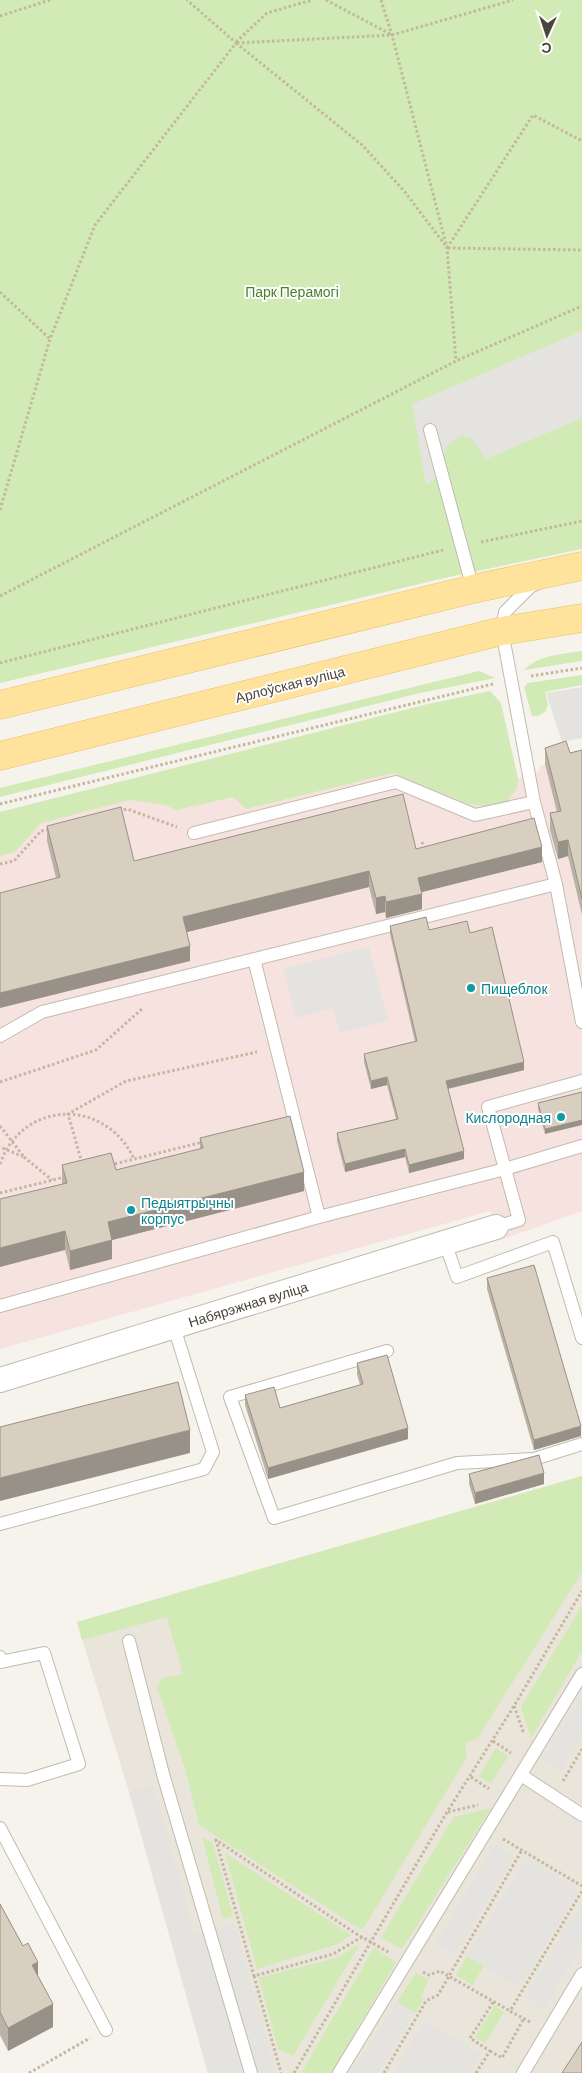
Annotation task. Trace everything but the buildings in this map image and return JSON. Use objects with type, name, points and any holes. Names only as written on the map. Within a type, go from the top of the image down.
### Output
[{"type":"main road","points":[[0,705],[473,589],[572,568]]},
{"type":"main road","name":"Арлоўская вуліца","points":[[0,756],[502,631],[582,618]]},
{"type":"street","name":"Набярэжная вуліца","points":[[0,1380],[496,1227]]},
{"type":"lane","points":[[430,430],[473,589]]},
{"type":"lane","points":[[572,568],[530,587],[505,612],[502,631],[534,802],[556,884],[581,1014]]},
{"type":"lane","points":[[194,833],[396,782],[475,815],[534,802]]},
{"type":"lane","points":[[0,1036],[42,1012],[556,884]]},
{"type":"lane","points":[[254,959],[319,1217]]},
{"type":"lane","points":[[496,1227],[518,1220],[488,1107],[582,1081]]},
{"type":"lane","points":[[0,1306],[319,1217],[505,1169],[582,1146]]},
{"type":"lane","points":[[444,1242],[457,1277],[552,1242],[582,1338]]},
{"type":"lane","points":[[0,1524],[204,1469],[213,1452],[174,1327]]},
{"type":"lane","points":[[387,1351],[230,1397],[274,1518],[458,1463],[534,1459],[582,1444]]},
{"type":"lane","points":[[128,1641],[164,1774],[251,2073]]},
{"type":"lane","points":[[0,1657],[2,1662],[44,1653],[79,1764],[27,1780],[0,1778]]},
{"type":"lane","points":[[339,2073],[582,1674]]},
{"type":"lane","points":[[521,1775],[582,1815]]},
{"type":"lane","points":[[0,1828],[106,2030]]},
{"type":"lane","points":[[523,2073],[582,1974]]},
{"type":"path","points":[[0,16],[50,0]]},
{"type":"path","points":[[188,0],[236,43],[362,145],[405,192],[447,248]]},
{"type":"path","points":[[0,510],[50,339],[96,225],[236,43],[267,13],[312,0]]},
{"type":"path","points":[[326,0],[392,35]]},
{"type":"path","points":[[381,0],[392,35],[447,248],[456,361]]},
{"type":"path","points":[[236,43],[392,35],[512,0]]},
{"type":"path","points":[[447,248],[533,115],[582,141]]},
{"type":"path","points":[[447,248],[582,250]]},
{"type":"path","points":[[0,292],[50,339]]},
{"type":"path","points":[[0,596],[456,361],[582,306]]},
{"type":"path","points":[[0,663],[461,546],[582,521]]},
{"type":"path","points":[[0,804],[510,680],[582,668]]},
{"type":"path","points":[[110,813],[127,809],[194,833]]},
{"type":"path","points":[[0,864],[14,861],[41,832],[58,827]]},
{"type":"path","points":[[0,1082],[96,1050],[146,1006]]},
{"type":"path","points":[[254,1043],[259,1061]]},
{"type":"path","points":[[0,1164],[6,1149],[12,1141],[37,1121],[68,1114],[126,1081],[257,1052]]},
{"type":"path","points":[[68,1114],[89,1117],[108,1126],[124,1141],[134,1159]]},
{"type":"path","points":[[68,1114],[84,1172]]},
{"type":"path","points":[[0,1126],[24,1157],[52,1180]]},
{"type":"path","points":[[101,1167],[209,1140]]},
{"type":"path","points":[[0,1148],[24,1157]]},
{"type":"path","points":[[0,1193],[68,1176]]},
{"type":"path","points":[[294,2073],[370,1942],[582,1591]]},
{"type":"path","points":[[493,1741],[516,1756]]},
{"type":"path","points":[[562,1781],[582,1749]]},
{"type":"path","points":[[506,1831],[500,1838],[582,1886]]},
{"type":"path","points":[[281,2073],[216,1840],[362,1937],[406,1963],[429,1975],[440,1971],[548,2031]]},
{"type":"path","points":[[384,2073],[426,2001],[438,1995],[522,1850]]},
{"type":"path","points":[[510,2011],[582,1891]]},
{"type":"path","points":[[254,1976],[333,1954],[362,1937]]},
{"type":"path","points":[[494,2001],[470,2038],[502,2058],[524,2018]]},
{"type":"path","points":[[29,2073],[106,2030]]},
{"type":"path","points":[[476,2073],[490,2051]]},
{"type":"shaded area","points":[[582,331],[582,418],[486,459],[470,437],[460,436],[448,446],[445,452],[441,475],[426,485],[412,404]]},
{"type":"shaded area","points":[[582,687],[582,738],[562,742],[546,693]]},
{"type":"shaded area","points":[[428,704],[493,785],[539,772],[540,766],[570,756],[582,766],[582,1211],[498,1241],[490,1211],[0,1349],[0,812]]},
{"type":"shaded area","points":[[369,947],[388,1021],[340,1033],[333,1008],[296,1018],[283,969]]},
{"type":"shaded area","points":[[582,1476],[582,2073],[208,2073],[129,1792],[77,1622]]},
{"type":"shaded area","points":[[582,1694],[582,1738],[561,1772],[542,1760]]},
{"type":"shaded area","points":[[153,1785],[195,1934],[234,1923],[276,2073],[208,2073],[129,1792]]},
{"type":"shaded area","points":[[495,1844],[514,1856],[455,1954],[436,1943]]},
{"type":"shaded area","points":[[527,1858],[579,1890],[519,1988],[467,1956]]},
{"type":"shaded area","points":[[582,1902],[582,1945],[544,2008],[524,1997]]},
{"type":"shaded area","points":[[397,2002],[415,2013],[378,2073],[351,2073]]},
{"type":"shaded area","points":[[425,2020],[481,2054],[469,2073],[393,2073]]},
{"type":"green space","name":"Парк Перамогі","points":[[0,0],[582,0],[582,549],[449,577],[0,683]]},
{"type":"green space","points":[[582,651],[582,661],[524,670],[543,658]]},
{"type":"green space","points":[[479,671],[495,678],[420,693],[0,797],[0,788]]},
{"type":"green space","points":[[582,675],[582,685],[545,692],[548,705],[545,712],[538,716],[532,716],[524,687],[528,683]]},
{"type":"green space","points":[[490,691],[501,703],[518,778],[517,789],[506,802],[484,806],[468,804],[393,773],[246,809],[233,797],[176,810],[165,805],[130,800],[41,823],[15,852],[0,856],[0,812],[428,704]]},
{"type":"green space","points":[[582,1476],[582,1572],[477,1739],[465,1743],[467,1757],[365,1926],[360,1929],[199,1825],[185,1769],[157,1687],[162,1678],[183,1674],[167,1617],[82,1640],[77,1622]]},
{"type":"green space","points":[[582,1605],[582,1651],[531,1738],[521,1707]]},
{"type":"green space","points":[[496,1748],[508,1757],[491,1784],[479,1776]]},
{"type":"green space","points":[[491,1808],[402,1949],[381,1937],[454,1817]]},
{"type":"green space","points":[[202,1837],[213,1843],[233,1916],[223,1919]]},
{"type":"green space","points":[[225,1853],[351,1935],[338,1944],[257,1969]]},
{"type":"green space","points":[[360,1944],[293,2056],[278,2049],[259,1978],[336,1958]]},
{"type":"green space","points":[[374,1948],[396,1962],[331,2073],[301,2073]]},
{"type":"green space","points":[[467,1956],[484,1966],[472,1985],[456,1975]]},
{"type":"green space","points":[[416,1973],[429,1979],[421,1996],[424,1999],[415,2013],[397,2002]]},
{"type":"green space","points":[[495,2006],[504,2012],[485,2043],[475,2037]]},
{"type":"place","name":"Пищеблок","points":[[471,988]]},
{"type":"place","name":"Кислородная","points":[[561,1117]]},
{"type":"place","name":"Педыятрычны корпус","points":[[131,1210]]}]
